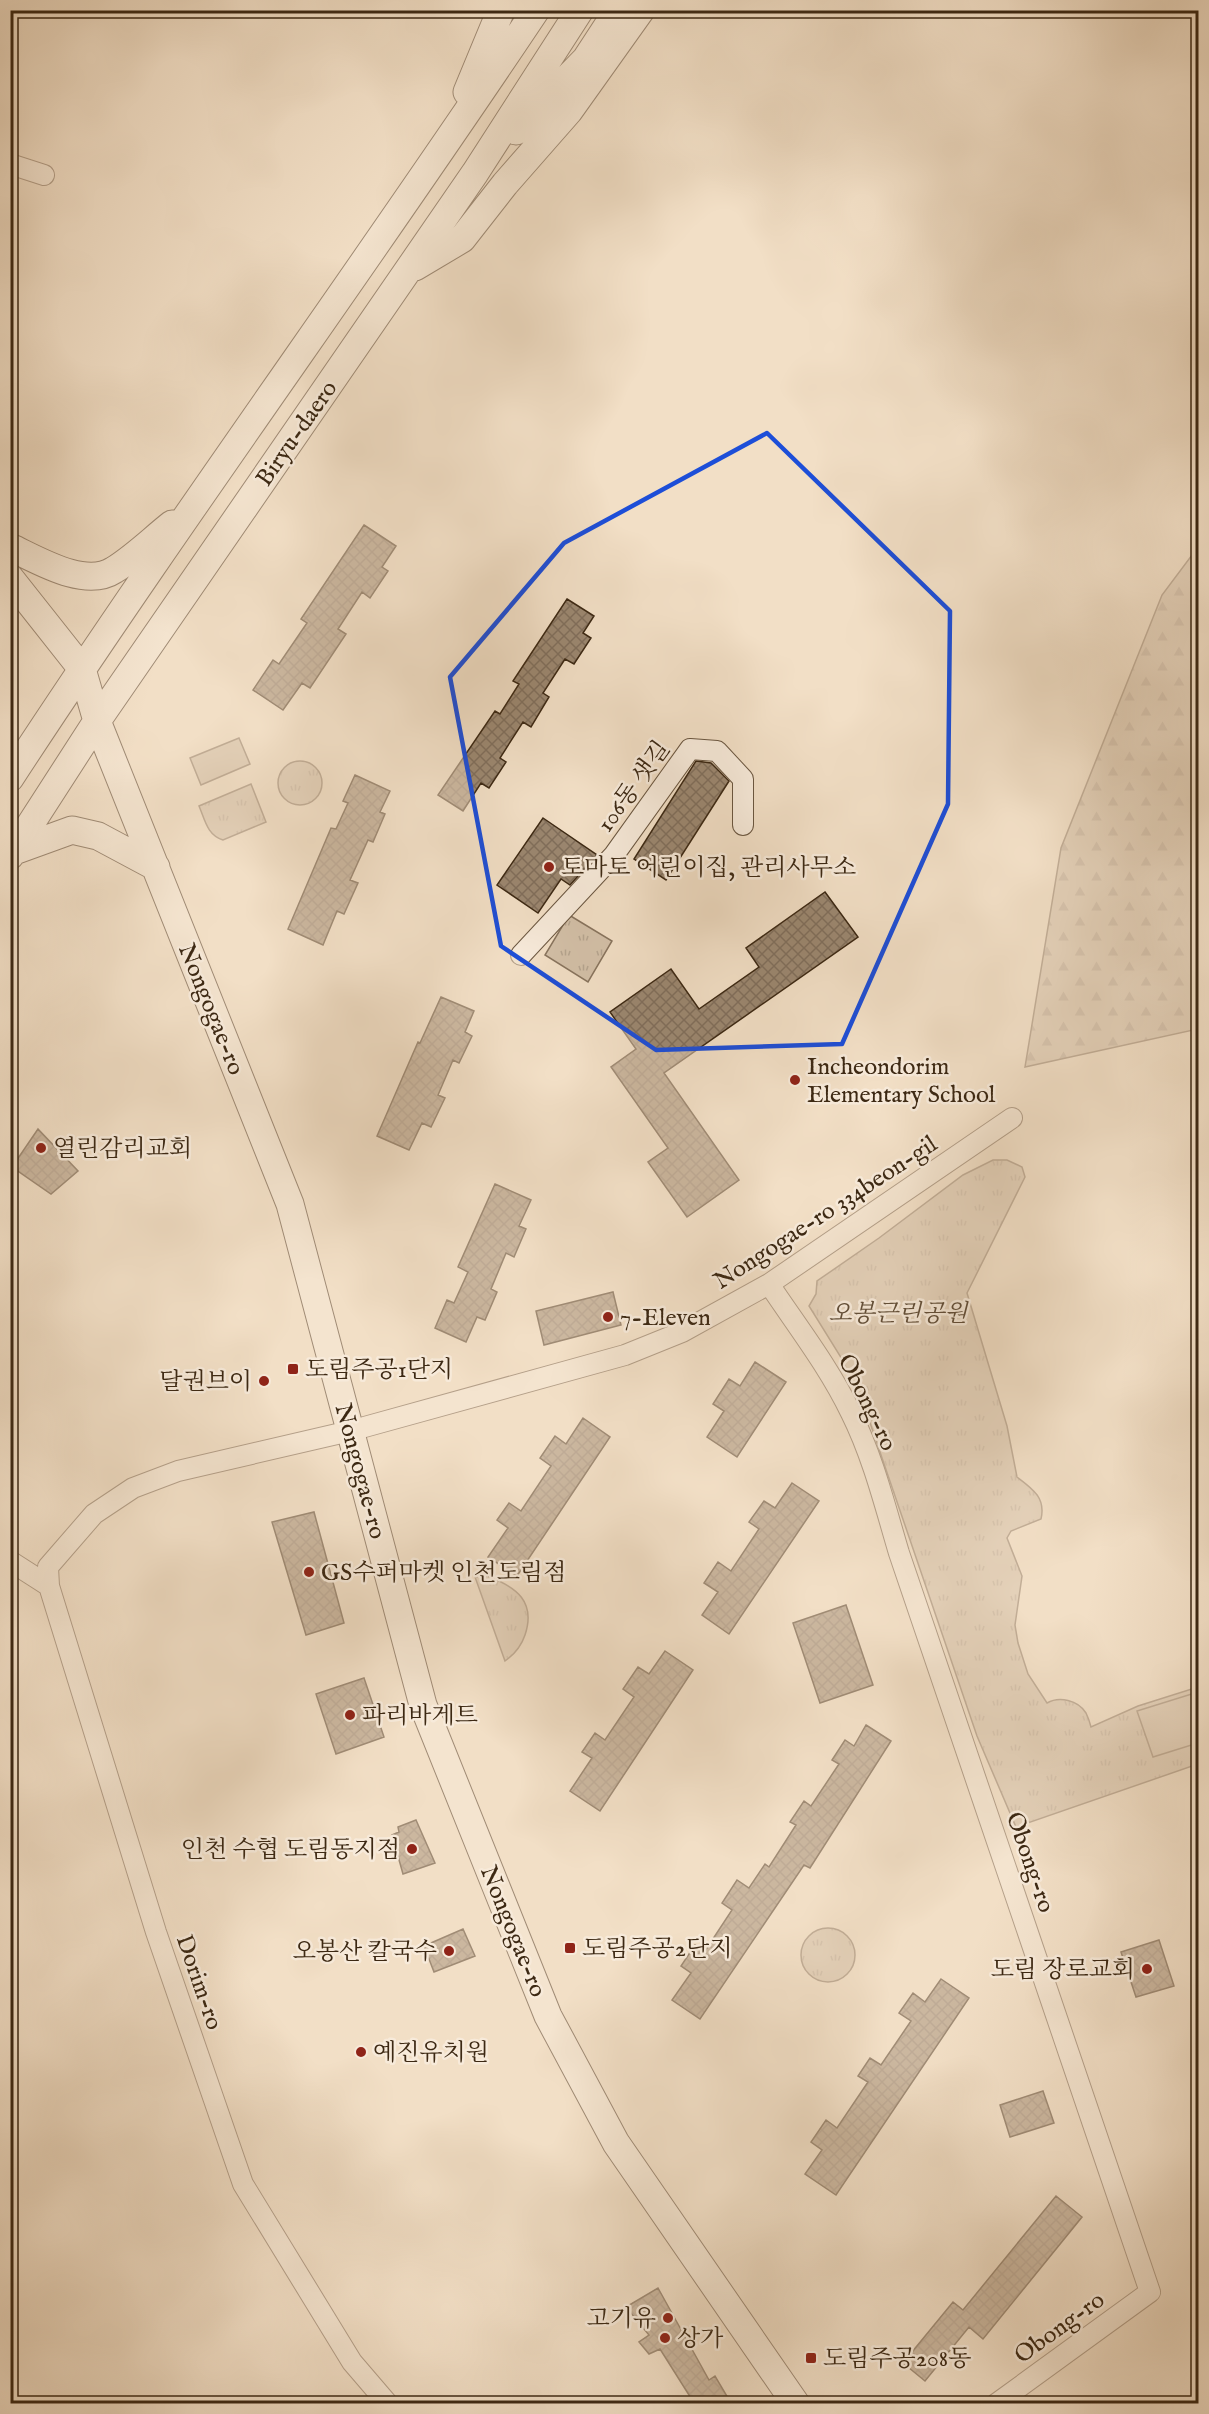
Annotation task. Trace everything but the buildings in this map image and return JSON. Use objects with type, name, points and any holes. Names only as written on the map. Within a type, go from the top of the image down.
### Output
[{"type":"main road","points":[[442,150],[501,10]]},
{"type":"main road","name":"Biryu-daero","points":[[10,778],[82,669],[442,150],[536,10]]},
{"type":"main road","name":"Biryu-daero","points":[[12,853],[97,721],[476,172],[580,10]]},
{"type":"main road","points":[[476,172],[586,59],[618,10]]},
{"type":"main road","points":[[408,270],[462,239],[505,184],[569,111],[641,10]]},
{"type":"main road","points":[[10,547],[62,571],[86,577],[112,572],[196,504]]},
{"type":"main road","name":"Nongogae-ro","points":[[15,588],[82,669],[97,721],[290,1204],[423,1705],[548,2016],[616,2143],[796,2403]]},
{"type":"main road","points":[[12,853],[72,830],[98,836],[156,867]]},
{"type":"street","points":[[10,164],[44,175]]},
{"type":"street","name":"106동 샛길","points":[[521,955],[614,855],[690,749],[717,751],[743,779],[743,825]]},
{"type":"street","name":"Nongogae-ro 334beon-gil","points":[[50,1586],[48,1567],[70,1540],[94,1514],[133,1488],[178,1471],[351,1431],[625,1355],[682,1332],[769,1284],[1012,1118]]},
{"type":"street","name":"Obong-ro","points":[[769,1284],[822,1362],[851,1413],[870,1458],[900,1557],[1150,2292],[996,2403]]},
{"type":"street","points":[[10,1561],[50,1586]]},
{"type":"street","name":"Dorim-ro","points":[[50,1586],[156,1932],[243,2184],[352,2362],[388,2403]]},
{"type":"highlighted area","points":[[767,433],[950,611],[948,804],[842,1044],[656,1050],[501,946],[450,677],[564,543]]},
{"type":"green space","points":[[1198,547],[1198,1029],[1025,1067],[1061,848],[1162,595]]},
{"type":"green space","points":[[239,738],[250,764],[201,785],[190,758]]},
{"type":"green space","points":[[300,761],[315,768],[322,783],[315,798],[300,805],[285,798],[278,783],[285,768]]},
{"type":"green space","points":[[251,784],[266,822],[223,840],[213,835],[199,806]]},
{"type":"green space","points":[[569,915],[612,941],[588,982],[545,955]]},
{"type":"green space","name":"오봉근린공원","points":[[993,1160],[1007,1160],[1022,1167],[1025,1177],[967,1293],[1007,1426],[1017,1477],[1033,1490],[1042,1505],[1041,1519],[1011,1531],[1007,1538],[1022,1576],[1015,1625],[1028,1674],[1047,1703],[1057,1700],[1073,1702],[1086,1713],[1091,1727],[1138,1706],[1198,1687],[1198,1764],[1016,1827],[977,1736],[867,1414],[842,1359],[809,1306],[816,1294],[817,1281],[963,1175]]},
{"type":"green space","points":[[487,1576],[515,1591],[526,1605],[528,1613],[528,1623],[522,1643],[505,1661],[475,1577]]},
{"type":"green space","points":[[1198,1692],[1198,1743],[1153,1757],[1137,1711]]},
{"type":"green space","points":[[828,1928],[838,1930],[847,1936],[853,1945],[855,1955],[853,1965],[847,1974],[838,1980],[828,1982],[818,1980],[809,1974],[803,1965],[801,1955],[803,1945],[809,1936],[818,1930]]},
{"type":"place","name":"토마토 어린이집, 관리사무소","points":[[549,867]]},
{"type":"place","name":"Incheondorim Elementary School","points":[[795,1080]]},
{"type":"place","name":"열린감리교회","points":[[41,1148]]},
{"type":"place","name":"7-Eleven","points":[[608,1317]]},
{"type":"place","name":"도림주공1단지","points":[[293,1369]]},
{"type":"place","name":"달권브이","points":[[264,1381]]},
{"type":"place","name":"GS수퍼마켓 인천도림점","points":[[309,1572]]},
{"type":"place","name":"파리바게트","points":[[350,1715]]},
{"type":"place","name":"인천 수협 도림동지점","points":[[412,1849]]},
{"type":"place","name":"도림주공2단지","points":[[570,1948]]},
{"type":"place","name":"오봉산 칼국수","points":[[449,1951]]},
{"type":"place","name":"도림 장로교회","points":[[1147,1969]]},
{"type":"place","name":"예진유치원","points":[[361,2052]]},
{"type":"place","name":"고기유","points":[[668,2318]]},
{"type":"place","name":"상가","points":[[665,2338]]},
{"type":"place","name":"도림주공208동","points":[[811,2358]]}]
